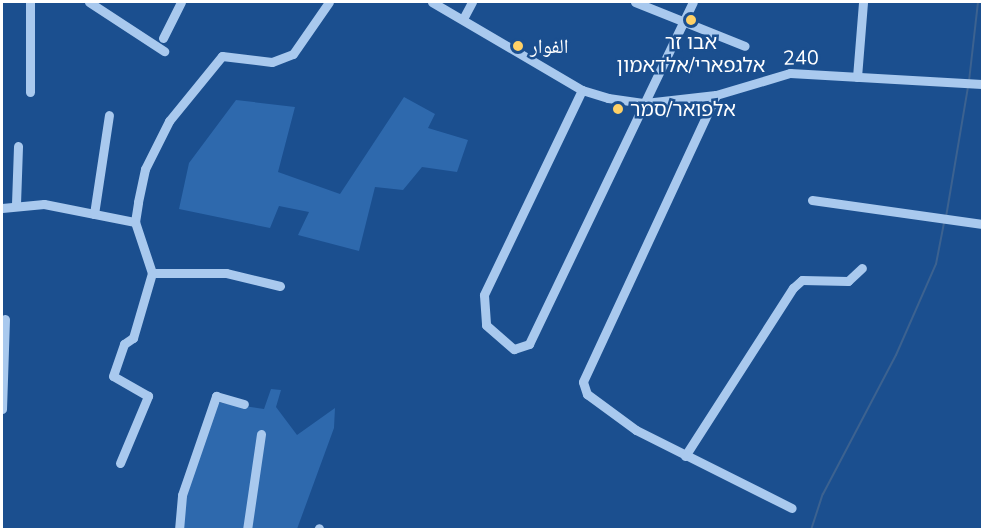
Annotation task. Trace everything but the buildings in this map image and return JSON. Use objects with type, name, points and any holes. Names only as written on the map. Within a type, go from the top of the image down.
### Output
[{"type":"street","points":[[30,2],[30,92]]},
{"type":"street","points":[[89,2],[164,51]]},
{"type":"street","points":[[163,38],[181,2]]},
{"type":"street","points":[[120,464],[148,396],[112,376],[124,344],[133,338],[152,273],[135,222],[145,169],[192,91],[222,56],[272,62],[292,54],[329,2]]},
{"type":"street","name":"240","points":[[432,2],[464,17],[582,90],[645,103],[716,95],[790,73],[982,84]]},
{"type":"street","points":[[464,17],[472,2]]},
{"type":"street","points":[[635,2],[745,46]]},
{"type":"street","points":[[582,90],[484,295],[486,325],[514,349],[529,344],[693,2]]},
{"type":"street","points":[[857,77],[863,2]]},
{"type":"street","points":[[716,95],[583,382],[586,394],[636,430],[792,508]]},
{"type":"street","points":[[94,214],[109,115]]},
{"type":"street","points":[[16,204],[18,146]]},
{"type":"street","points":[[812,200],[982,224]]},
{"type":"street","points":[[2,208],[16,204],[135,222]]},
{"type":"street","points":[[685,456],[793,288],[812,278],[848,281],[862,268]]},
{"type":"street","points":[[152,273],[226,273],[280,286]]},
{"type":"street","points":[[2,409],[5,319]]},
{"type":"street","points":[[179,530],[182,495],[216,396],[244,404]]},
{"type":"street","points":[[247,530],[261,434]]},
{"type":"shaded area","points":[[404,97],[435,114],[428,128],[468,140],[457,172],[422,167],[403,190],[375,187],[359,251],[298,235],[309,212],[279,206],[270,228],[179,209],[189,163],[236,100],[295,107],[278,172],[340,194]]},
{"type":"shaded area","points":[[271,389],[281,390],[276,407],[297,435],[335,408],[334,428],[297,529],[181,530],[185,487],[215,402],[264,409]]},
{"type":"waterway","points":[[969,81],[978,2]]},
{"type":"waterway","points":[[946,217],[968,87]]},
{"type":"waterway","points":[[811,530],[823,494],[896,355],[936,264],[944,223]]},
{"type":"place","name":"אבו זר אלגפארי/אלדאמון","points":[[691,20]]},
{"type":"place","name":"الفوار","points":[[518,46]]},
{"type":"place","name":"אלפואר/סמר","points":[[618,109]]}]
